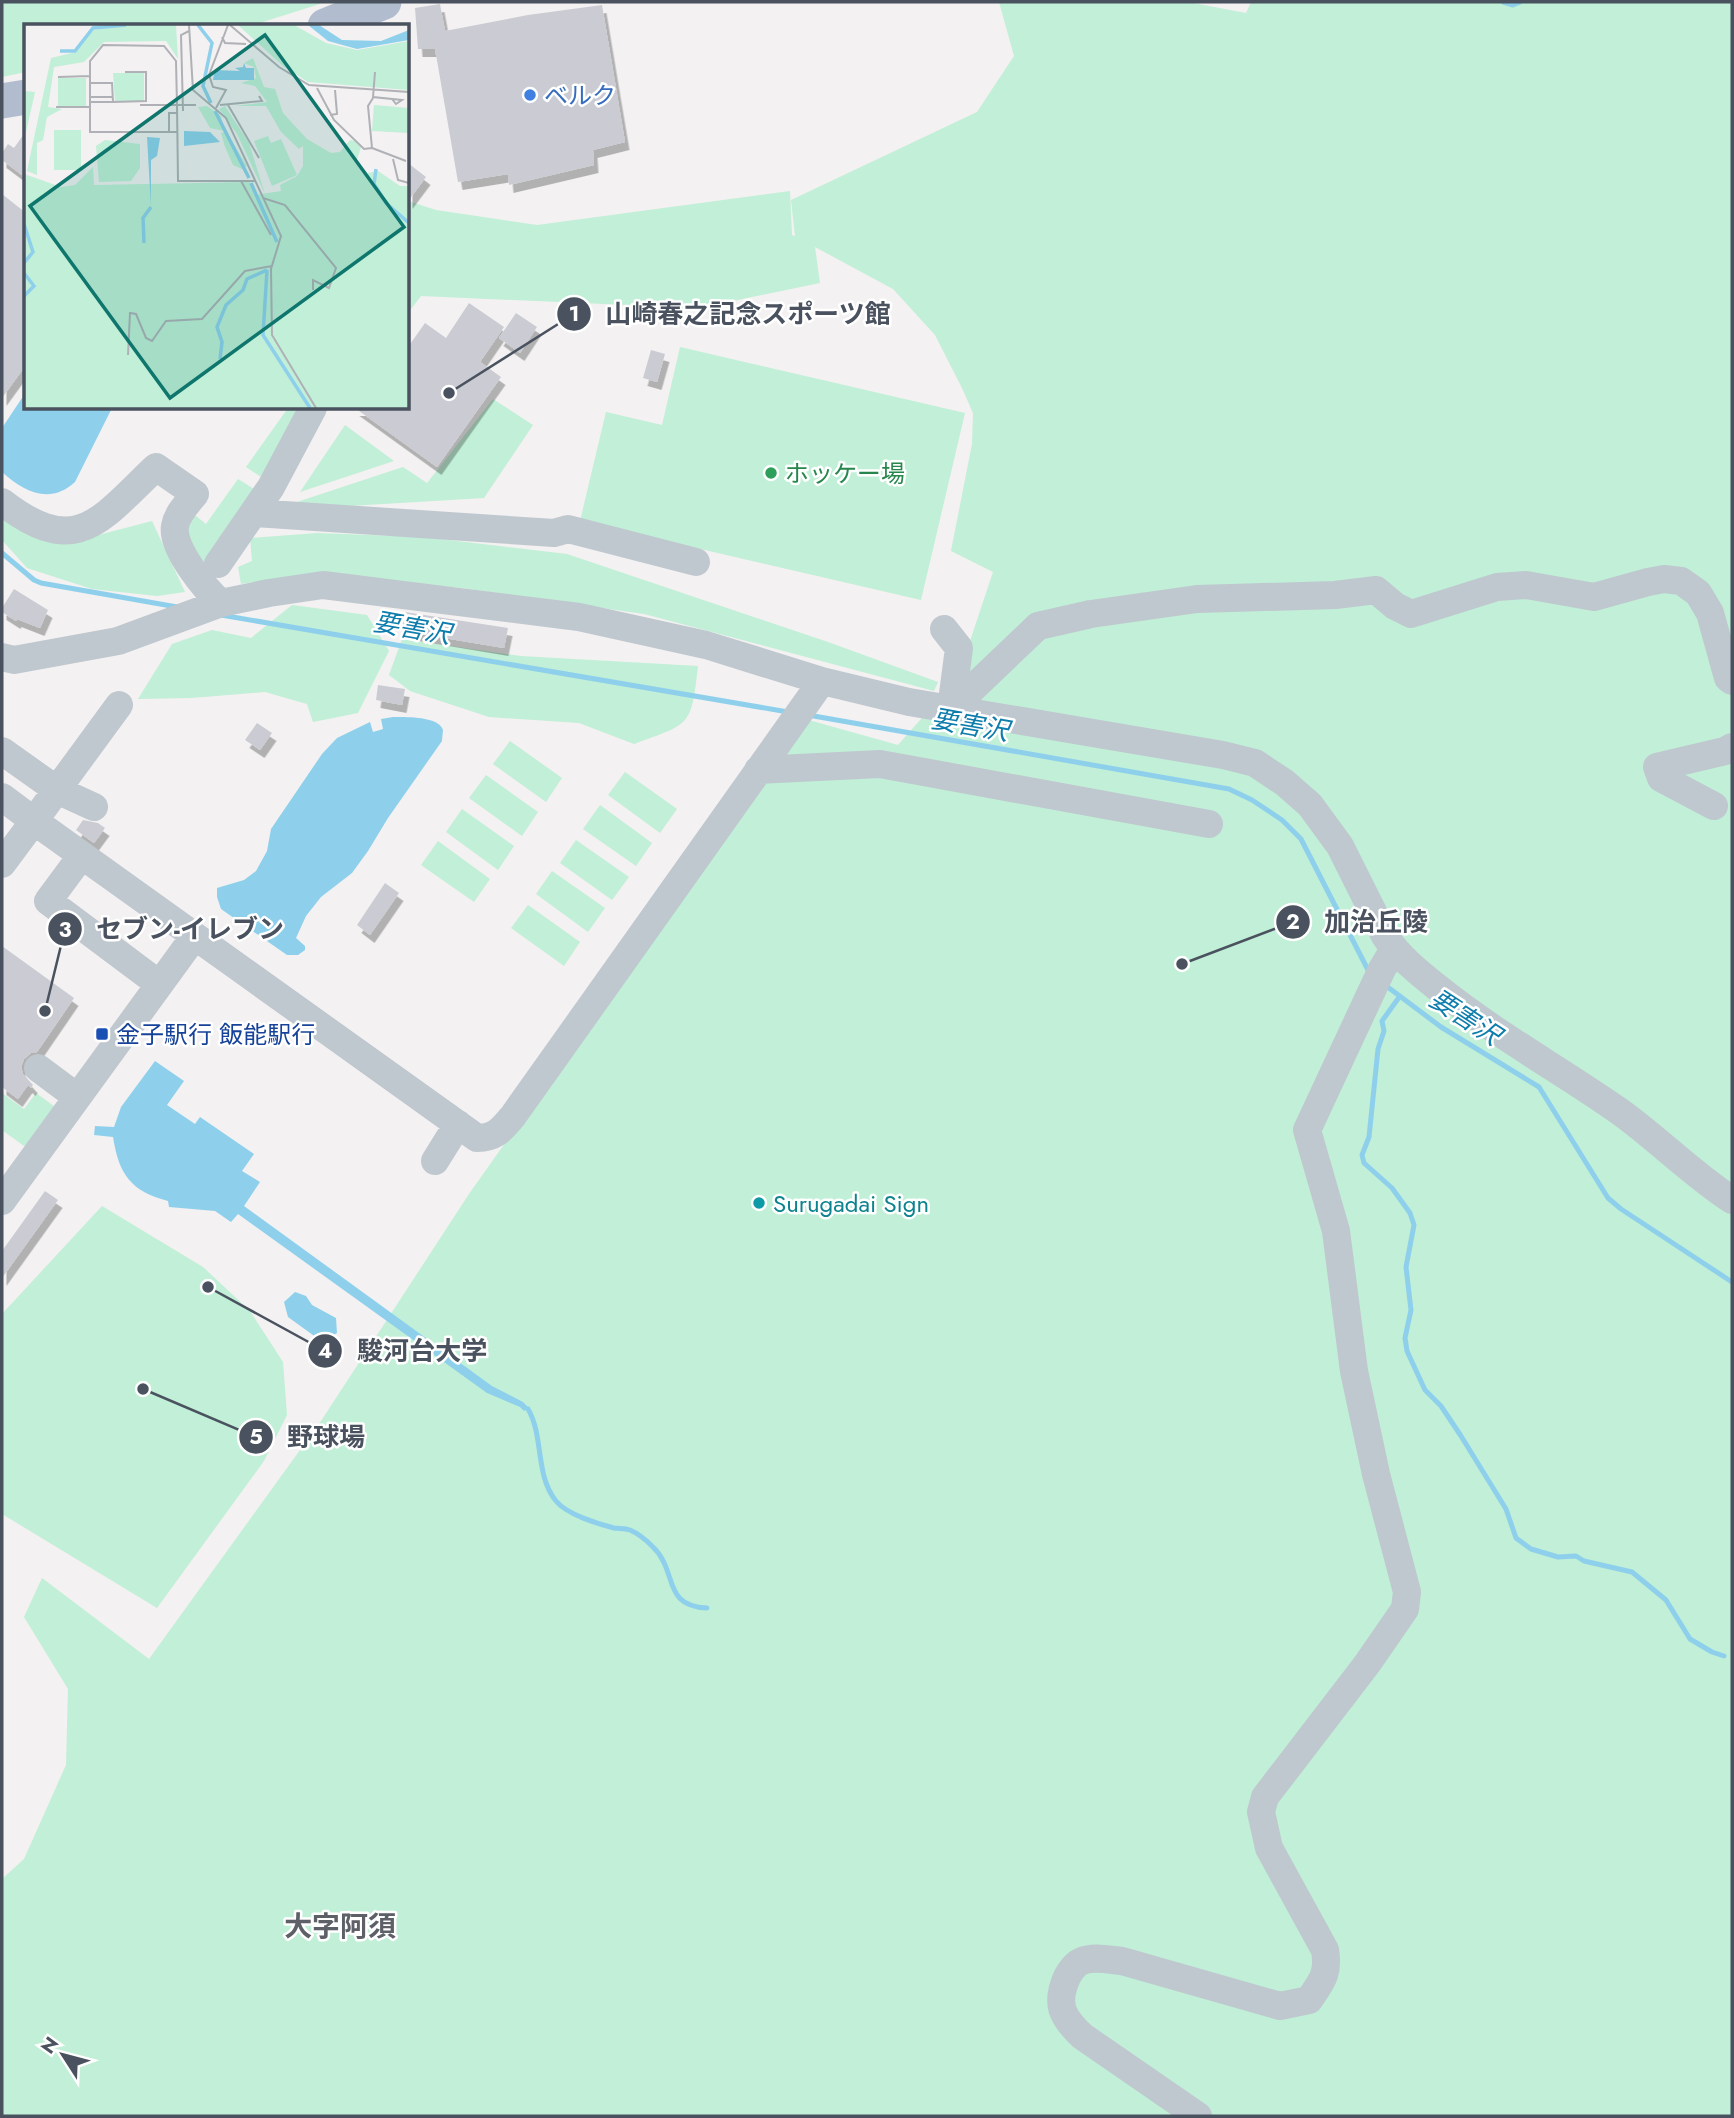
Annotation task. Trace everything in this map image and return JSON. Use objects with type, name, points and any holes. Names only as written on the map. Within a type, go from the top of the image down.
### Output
[{"type":"main road","points":[[330,24],[384,2]]},
{"type":"main road","points":[[2,101],[24,97]]},
{"type":"street","points":[[218,564],[271,487],[312,410]]},
{"type":"street","points":[[2,502],[42,526],[80,530],[94,524],[156,467],[195,494],[174,528],[176,541],[209,593],[220,604]]},
{"type":"street","points":[[254,513],[554,533],[568,529],[696,562]]},
{"type":"street","points":[[951,709],[1038,626],[1091,614],[1197,599],[1335,595],[1367,590],[1382,592],[1395,606],[1411,614],[1497,587],[1547,587],[1594,597],[1664,579],[1681,581],[1698,593],[1710,612],[1728,678],[1732,681]]},
{"type":"street","points":[[2,657],[14,660],[118,641],[220,604],[323,584],[579,617],[706,645],[806,703],[909,702],[1223,755],[1255,763],[1285,783],[1310,805],[1340,846],[1382,969],[1307,1130],[1336,1231],[1354,1371],[1376,1474],[1407,1592],[1405,1609],[1265,1797],[1261,1812],[1269,1848],[1325,1950],[1328,1966],[1324,1978],[1309,2000],[1280,2006],[1122,1961],[1097,1958],[1082,1961],[1070,1972],[1061,1992],[1061,2008],[1070,2025],[1082,2036],[1198,2116]]},
{"type":"street","points":[[943,629],[959,648],[951,709]]},
{"type":"street","points":[[2,797],[194,937],[228,972],[477,1138],[488,1138],[498,1134],[513,1116],[806,703]]},
{"type":"street","points":[[2,864],[119,705]]},
{"type":"street","points":[[1714,806],[1661,778],[1657,766],[1699,758],[1732,747]]},
{"type":"street","points":[[2,751],[57,790],[94,807]]},
{"type":"street","points":[[758,770],[880,764],[1209,824]]},
{"type":"street","points":[[82,855],[48,901],[159,984]]},
{"type":"street","points":[[2,1201],[194,937]]},
{"type":"street","points":[[1382,969],[1410,966],[1471,1015],[1621,1112],[1732,1200]]},
{"type":"street","points":[[38,1068],[78,1097]]},
{"type":"street","points":[[435,1161],[458,1124]]},
{"type":"green space","points":[[2,2],[326,2],[256,24],[24,24],[24,72],[2,77]]},
{"type":"green space","points":[[999,2],[1188,2],[1246,13],[1251,2],[1732,2],[1732,2116],[2,2116],[2,1879],[24,1859],[66,1765],[68,1689],[24,1617],[42,1578],[149,1659],[321,1421],[469,1194],[805,719],[898,745],[958,677],[993,572],[951,551],[972,444],[973,413],[935,335],[893,289],[815,247],[820,283],[641,320],[627,305],[421,296],[410,310],[410,202],[436,210],[537,225],[790,191],[792,235],[795,236],[791,200],[977,112],[1014,56]]},
{"type":"green space","name":"ホッケー場","points":[[680,347],[965,413],[921,600],[580,521],[606,412],[662,425]]},
{"type":"green space","points":[[493,399],[533,425],[484,498],[299,509],[297,502],[403,467],[427,483]]},
{"type":"green space","points":[[287,410],[300,410],[264,479],[246,467]]},
{"type":"green space","points":[[345,425],[394,461],[300,492]]},
{"type":"green space","points":[[238,479],[257,491],[201,573],[184,528],[191,512],[206,524]]},
{"type":"green space","points":[[2,516],[64,544],[152,521],[185,592],[157,596],[92,589],[27,568],[2,540]]},
{"type":"green space","points":[[317,533],[423,537],[567,554],[938,682],[934,691],[644,614],[461,588],[310,574],[241,584],[238,567],[252,561],[250,538]]},
{"type":"green space","points":[[292,605],[367,615],[389,651],[358,713],[313,722],[307,704],[265,692],[138,699],[172,644],[212,630],[251,638]]},
{"type":"green space","points":[[402,639],[521,656],[698,666],[693,701],[685,720],[677,726],[634,744],[579,723],[489,717],[410,691],[389,675]]},
{"type":"green space","points":[[510,741],[562,778],[546,802],[493,764]]},
{"type":"green space","points":[[625,772],[677,809],[660,833],[608,795]]},
{"type":"green space","points":[[486,775],[538,812],[522,836],[469,798]]},
{"type":"green space","points":[[600,805],[652,843],[636,866],[583,829]]},
{"type":"green space","points":[[462,809],[514,846],[498,870],[446,832]]},
{"type":"green space","points":[[576,840],[629,877],[612,900],[560,863]]},
{"type":"green space","points":[[438,841],[490,879],[474,902],[421,865]]},
{"type":"green space","points":[[552,871],[605,908],[588,932],[536,894]]},
{"type":"green space","points":[[528,905],[580,942],[564,966],[511,928]]},
{"type":"green space","points":[[2,1093],[24,1109],[36,1093],[58,1109],[32,1144],[24,1146],[2,1130]]},
{"type":"green space","points":[[102,1206],[203,1267],[250,1311],[283,1362],[287,1415],[264,1461],[157,1608],[2,1514],[2,1314]]},
{"type":"water","points":[[24,395],[24,410],[111,410],[75,482],[56,493],[28,490],[2,472],[2,428]]},
{"type":"water","points":[[421,718],[435,722],[443,730],[442,741],[352,873],[321,897],[306,916],[296,938],[305,946],[305,950],[298,955],[287,955],[221,909],[217,888],[244,880],[256,871],[267,851],[271,829],[322,754],[337,738],[370,722],[373,732],[383,729],[381,719]]},
{"type":"water","points":[[155,1061],[184,1081],[167,1105],[195,1124],[200,1117],[254,1154],[242,1171],[260,1182],[244,1206],[492,1386],[529,1408],[524,1411],[487,1393],[238,1214],[231,1222],[215,1211],[169,1207],[168,1201],[136,1186],[123,1171],[113,1137],[94,1135],[95,1126],[114,1127],[121,1107]]},
{"type":"water","points":[[295,1292],[306,1296],[312,1305],[336,1318],[337,1333],[330,1337],[317,1338],[288,1317],[284,1302]]},
{"type":"building","name":"ベルク","points":[[440,4],[445,31],[528,15],[602,5],[625,142],[593,150],[594,165],[509,185],[508,174],[458,182],[435,49],[418,49],[415,8]]},
{"type":"building","points":[[24,134],[24,176],[2,160],[2,153],[8,144],[14,148]]},
{"type":"building","points":[[410,165],[426,177],[410,198]]},
{"type":"building","points":[[2,194],[24,211],[24,368],[2,398]]},
{"type":"building","points":[[469,303],[504,327],[480,362],[501,377],[437,467],[358,410],[410,410],[410,344],[425,323],[446,338]]},
{"type":"building","points":[[516,313],[537,327],[520,353],[499,338]]},
{"type":"building","points":[[651,350],[665,354],[657,382],[643,378]]},
{"type":"building","points":[[14,589],[48,610],[40,628],[17,619],[16,621],[2,612]]},
{"type":"building","points":[[405,612],[508,628],[504,648],[402,631]]},
{"type":"building","points":[[378,685],[405,689],[402,705],[376,700]]},
{"type":"building","points":[[257,723],[272,733],[260,750],[245,740]]},
{"type":"building","points":[[83,820],[98,823],[105,828],[94,843],[76,830]]},
{"type":"building","points":[[385,883],[399,893],[370,935],[357,925]]},
{"type":"building","points":[[2,946],[74,998],[37,1052],[24,1059],[21,1067],[23,1074],[33,1085],[31,1088],[28,1085],[18,1099],[2,1087]]},
{"type":"building","points":[[45,1191],[58,1200],[2,1278],[2,1251]]},
{"type":"waterway","points":[[1503,2],[1513,5],[1520,2]]},
{"type":"waterway","name":"要害沢","points":[[2,553],[41,583],[177,607]]},
{"type":"waterway","name":"要害沢","points":[[221,615],[788,712]]},
{"type":"waterway","name":"要害沢","points":[[808,715],[1229,789],[1252,800],[1282,820],[1301,839],[1369,972]]},
{"type":"waterway","name":"要害沢","points":[[1385,985],[1441,1027],[1539,1087],[1608,1198],[1732,1282]]},
{"type":"waterway","points":[[1400,996],[1382,1021],[1384,1031],[1378,1049],[1369,1137],[1362,1155],[1364,1163],[1392,1188],[1410,1213],[1414,1225],[1406,1267],[1411,1310],[1405,1338],[1407,1351],[1425,1390],[1441,1406],[1506,1509],[1516,1538],[1531,1549],[1558,1557],[1576,1556],[1584,1561],[1632,1572],[1666,1600],[1690,1639],[1724,1656]]},
{"type":"waterway","points":[[528,1409],[536,1431],[545,1480],[556,1501],[583,1518],[630,1530],[638,1535],[660,1556],[672,1586],[683,1601],[707,1608]]},
{"type":"place","name":"ベルク","points":[[530,95]]},
{"type":"place","name":"山崎春之記念スポーツ館","points":[[449,393]]},
{"type":"place","name":"ホッケー場","points":[[771,473]]},
{"type":"place","name":"加治丘陵","points":[[1182,964]]},
{"type":"place","name":"セブン-イレブン","points":[[45,1011]]},
{"type":"place","name":"金子駅行 飯能駅行","points":[[102,1034]]},
{"type":"place","name":"Surugadai Sign","points":[[759,1203]]},
{"type":"place","name":"駿河台大学","points":[[208,1287]]},
{"type":"place","name":"野球場","points":[[143,1389]]},
{"type":"district","name":"大字阿須","points":[[340,1926]]}]
